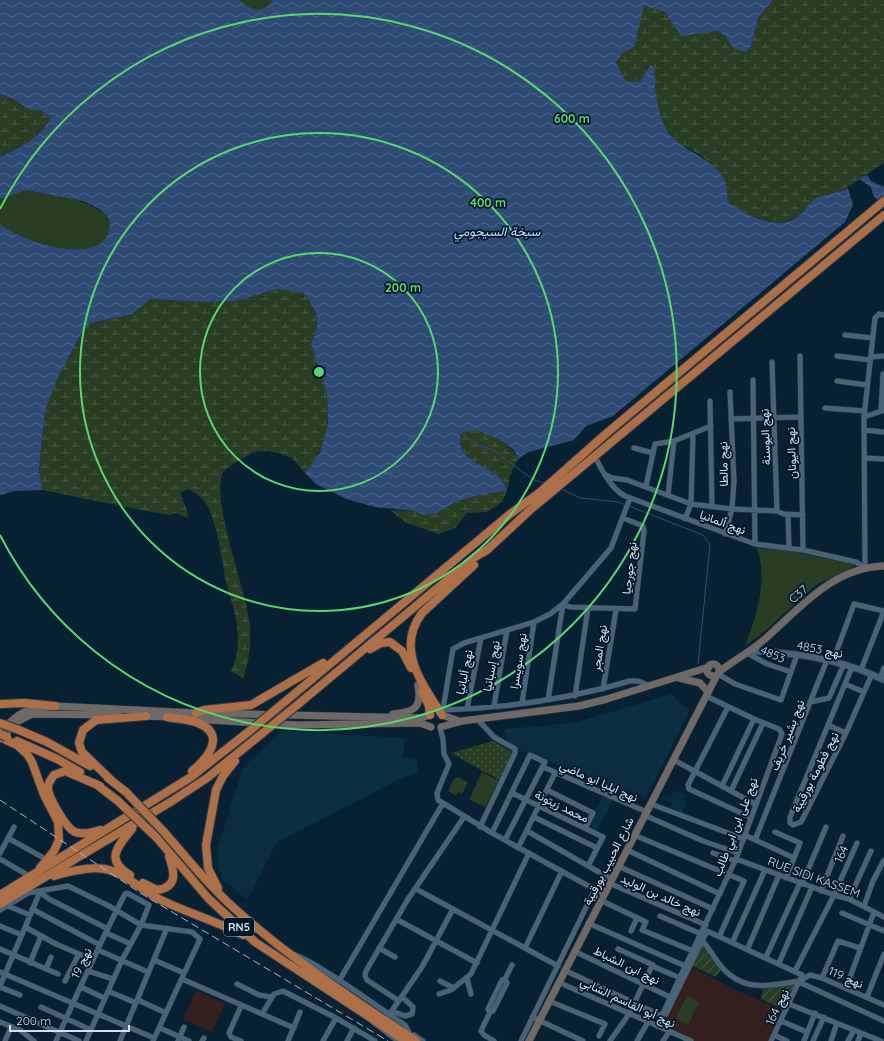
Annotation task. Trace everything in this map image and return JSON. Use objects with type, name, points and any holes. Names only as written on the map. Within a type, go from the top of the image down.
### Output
[{"type":"highway","points":[[442,712],[414,665],[410,651],[412,630],[422,613],[564,477],[608,432],[882,203]]},
{"type":"highway","points":[[564,477],[595,457],[884,214]]},
{"type":"highway","points":[[0,904],[36,877],[203,768],[510,514],[550,489]]},
{"type":"highway","points":[[2,891],[36,877],[137,823],[207,778],[260,736],[475,557],[487,550]]},
{"type":"highway","points":[[341,668],[348,665],[376,644],[390,642],[402,652],[429,706],[430,715]]},
{"type":"highway","points":[[196,713],[204,710],[244,707],[257,702],[348,647]]},
{"type":"highway","points":[[0,704],[25,702],[55,706]]},
{"type":"highway","points":[[112,781],[82,752],[79,743],[81,735],[86,726],[96,720],[146,716]]},
{"type":"highway","points":[[167,717],[196,722],[203,725],[208,728],[213,740],[209,753],[201,763],[169,791]]},
{"type":"highway","name":"RN5","points":[[0,723],[19,730],[64,751],[112,781],[126,792],[225,900],[249,922],[406,1041]]},
{"type":"highway","points":[[2,736],[17,745],[27,754],[32,762],[44,795],[58,822],[59,840],[54,851],[36,877]]},
{"type":"highway","name":"RN5","points":[[2,736],[57,759],[100,786],[156,837],[208,898],[255,942],[416,1041]]},
{"type":"highway","points":[[225,900],[208,868],[205,857],[206,845],[218,785],[226,772],[249,744]]},
{"type":"highway","points":[[100,786],[65,771],[54,775],[48,786],[62,818],[71,829],[76,832],[90,833],[116,824]]},
{"type":"highway","points":[[137,823],[116,850],[115,860],[120,869],[152,888],[163,889],[171,883],[174,873],[166,849]]},
{"type":"highway","points":[[36,877],[96,868],[108,870],[161,899],[211,919],[255,942]]},
{"type":"main road","name":"C37","points":[[462,721],[567,709],[607,699],[648,685],[714,672],[748,652],[825,586],[851,572],[864,568],[884,566]]},
{"type":"main road","name":"شارع الحبيب بورقيبة","points":[[529,1041],[535,1018],[549,1000],[558,982],[561,968],[574,951],[674,760],[707,694],[714,672]]},
{"type":"main road","points":[[676,679],[700,683],[707,694]]},
{"type":"main road","points":[[372,718],[412,710],[419,702],[418,685]]},
{"type":"main road","points":[[2,736],[17,715],[26,710],[55,706],[196,713],[372,718],[421,718],[434,712],[442,712],[452,720],[462,721]]},
{"type":"main road","points":[[440,728],[444,721],[442,712]]},
{"type":"main road","points":[[2,736],[20,719],[36,713],[146,716],[296,725],[420,723],[431,727],[440,728],[462,721]]},
{"type":"main road","points":[[430,715],[428,720],[431,727]]},
{"type":"street","points":[[864,568],[864,414],[875,318],[879,314],[884,315]]},
{"type":"street","points":[[846,336],[873,338]]},
{"type":"street","name":"نهج اليونان","points":[[800,356],[803,550]]},
{"type":"street","points":[[837,356],[871,358],[884,356]]},
{"type":"street","name":"نهج البوسنة","points":[[772,362],[777,511]]},
{"type":"street","points":[[825,408],[864,414],[883,411],[883,374]]},
{"type":"street","points":[[753,380],[752,418],[755,510],[754,544]]},
{"type":"street","points":[[837,381],[868,385]]},
{"type":"street","name":"نهج مالطا","points":[[725,534],[732,509],[734,481],[730,392]]},
{"type":"street","points":[[710,401],[712,507]]},
{"type":"street","points":[[731,419],[800,417]]},
{"type":"street","points":[[646,486],[655,444],[674,441],[711,426]]},
{"type":"street","points":[[864,430],[884,432]]},
{"type":"street","points":[[685,519],[691,504],[693,434]]},
{"type":"street","points":[[668,495],[674,441]]},
{"type":"street","points":[[634,448],[653,453]]},
{"type":"street","name":"نهج ألمانيا","points":[[595,457],[605,474],[621,494],[630,499],[754,544],[803,550],[856,562],[864,568]]},
{"type":"street","points":[[864,458],[884,459]]},
{"type":"street","points":[[605,474],[646,486],[691,504],[732,509],[777,511],[788,515],[803,515]]},
{"type":"street","points":[[630,499],[615,541],[607,555],[600,560],[563,604],[550,614],[534,622],[457,646],[452,652],[442,712],[575,696],[634,680],[648,685]]},
{"type":"street","points":[[788,515],[789,548]]},
{"type":"street","name":"نهج جورجيا","points":[[563,604],[570,607],[616,610],[634,609],[644,531],[643,526],[623,518]]},
{"type":"street","points":[[548,700],[563,604]]},
{"type":"street","name":"نهج بشير خريف","points":[[755,840],[810,702],[854,604],[884,611]]},
{"type":"street","points":[[575,696],[588,608]]},
{"type":"street","name":"نهج المجر","points":[[603,689],[616,610]]},
{"type":"street","points":[[861,670],[884,611]]},
{"type":"street","name":"نهج سويسرا","points":[[522,703],[534,622]]},
{"type":"street","name":"نهج إسبانيا","points":[[494,706],[507,630]]},
{"type":"street","name":"نهج ألبانيا","points":[[467,709],[481,638]]},
{"type":"street","name":"نهج 4853","points":[[748,652],[797,655],[830,660],[872,674],[882,679]]},
{"type":"street","name":"4853","points":[[748,652],[767,664],[791,672]]},
{"type":"street","points":[[714,672],[735,684],[781,700],[797,655]]},
{"type":"street","points":[[810,702],[829,698],[844,664]]},
{"type":"street","name":"نهج فطومة بورقيبة","points":[[852,667],[790,817],[790,823],[794,826],[801,822],[846,733],[872,674]]},
{"type":"street","points":[[882,679],[884,668]]},
{"type":"street","points":[[845,684],[864,692]]},
{"type":"street","name":"نهج على ابن ابي طالب","points":[[657,1026],[729,875],[782,734],[779,729],[728,707],[707,694]]},
{"type":"street","points":[[728,707],[688,785],[689,789],[750,817]]},
{"type":"street","points":[[722,786],[754,719]]},
{"type":"street","points":[[478,720],[494,737],[515,750],[515,753],[480,827]]},
{"type":"street","points":[[731,791],[763,723]]},
{"type":"street","points":[[828,725],[846,733]]},
{"type":"street","points":[[440,728],[443,739],[444,754],[449,764],[437,793],[438,800],[480,827],[595,889],[602,897],[646,922],[642,930],[693,951]]},
{"type":"street","name":"نهج ايليا ابو ماضي","points":[[512,793],[530,755],[556,772],[645,814],[703,841],[738,853]]},
{"type":"street","points":[[674,760],[755,804]]},
{"type":"street","points":[[505,840],[544,765]]},
{"type":"street","points":[[518,848],[556,772]]},
{"type":"street","points":[[547,790],[593,813],[584,828]]},
{"type":"street","points":[[492,833],[512,793]]},
{"type":"street","name":"محمد زيتونة","points":[[512,793],[603,837],[597,848]]},
{"type":"street","points":[[339,981],[443,803]]},
{"type":"street","points":[[651,804],[755,840],[794,858]]},
{"type":"street","points":[[390,1013],[405,1016],[412,1014],[413,1007],[366,978],[366,971],[396,919],[464,817]]},
{"type":"street","points":[[534,817],[597,848],[588,866]]},
{"type":"street","points":[[0,852],[14,827]]},
{"type":"street","points":[[766,957],[826,827]]},
{"type":"street","name":"نهج خالد بن الوليد","points":[[527,831],[588,866],[610,881],[748,948]]},
{"type":"street","points":[[775,832],[800,843],[786,878]]},
{"type":"street","points":[[634,835],[744,881],[720,935]]},
{"type":"street","points":[[821,891],[843,836]]},
{"type":"street","points":[[8,838],[42,857]]},
{"type":"street","name":"164","points":[[795,970],[834,895],[857,843]]},
{"type":"street","points":[[626,850],[720,894]]},
{"type":"street","points":[[850,899],[871,851]]},
{"type":"street","name":"RUE SIDI KASSEM","points":[[713,853],[765,870],[821,891],[850,899],[872,909],[874,912],[884,917]]},
{"type":"street","points":[[440,994],[454,988],[467,979],[477,963],[529,854]]},
{"type":"street","points":[[0,859],[36,877]]},
{"type":"street","points":[[864,906],[873,881],[884,860]]},
{"type":"street","points":[[618,866],[713,908]]},
{"type":"street","points":[[733,941],[765,870]]},
{"type":"street","points":[[525,948],[562,871]]},
{"type":"street","points":[[748,948],[779,875]]},
{"type":"street","points":[[0,910],[28,893],[40,892],[60,886],[71,886],[141,925],[192,932],[200,939],[160,1028],[153,1040],[3,973]]},
{"type":"street","points":[[779,963],[812,887]]},
{"type":"street","points":[[416,889],[561,968],[662,1016]]},
{"type":"street","points":[[521,1041],[535,1018],[561,968],[595,889]]},
{"type":"street","points":[[20,995],[0,986],[3,973],[14,955],[40,892]]},
{"type":"street","points":[[40,892],[49,899],[131,944]]},
{"type":"street","name":"نهج 19","points":[[56,1041],[93,960],[125,894],[127,893],[149,905],[141,925]]},
{"type":"street","points":[[8,906],[30,915]]},
{"type":"street","points":[[32,909],[99,948],[148,972]]},
{"type":"street","points":[[390,1013],[422,967],[453,909]]},
{"type":"street","points":[[846,988],[874,912]]},
{"type":"street","points":[[673,922],[677,913]]},
{"type":"street","points":[[842,913],[884,931]]},
{"type":"street","points":[[660,916],[701,934]]},
{"type":"street","points":[[631,931],[637,918]]},
{"type":"street","points":[[396,919],[477,963]]},
{"type":"street","points":[[588,923],[685,966]]},
{"type":"street","points":[[86,1041],[122,960],[141,925]]},
{"type":"street","points":[[0,926],[22,935]]},
{"type":"street","points":[[25,927],[93,960]]},
{"type":"street","points":[[120,1041],[167,928]]},
{"type":"street","points":[[689,1041],[660,1027],[707,931],[802,975],[771,1041]]},
{"type":"street","points":[[30,963],[41,936]]},
{"type":"street","points":[[822,978],[836,945],[840,940],[860,948]]},
{"type":"street","points":[[702,941],[724,969],[742,983],[767,986],[799,982],[884,1021]]},
{"type":"street","points":[[379,948],[395,957]]},
{"type":"street","name":"نهج 119","points":[[748,948],[806,975],[822,978],[884,1005]]},
{"type":"street","points":[[0,949],[58,974]]},
{"type":"street","points":[[618,949],[651,968],[680,978]]},
{"type":"street","name":"نهج ابن الشباط","points":[[574,951],[670,997]]},
{"type":"street","points":[[65,981],[79,954]]},
{"type":"street","points":[[291,954],[298,955],[390,1013],[407,1027],[409,1032]]},
{"type":"street","points":[[867,997],[884,954]]},
{"type":"street","points":[[46,969],[51,957]]},
{"type":"street","points":[[154,960],[242,1006],[294,1028]]},
{"type":"street","points":[[494,1041],[484,1035],[482,1031],[490,1012],[493,1011],[507,983],[505,979],[512,965]]},
{"type":"street","points":[[610,1041],[629,1014],[651,968]]},
{"type":"street","points":[[88,971],[113,979]]},
{"type":"street","points":[[799,982],[806,975]]},
{"type":"street","points":[[467,979],[471,994]]},
{"type":"street","points":[[440,981],[454,988]]},
{"type":"street","name":"نهج أبو القاسم الشابي","points":[[558,982],[689,1041]]},
{"type":"street","name":"نهج 164","points":[[771,1041],[799,982]]},
{"type":"street","points":[[237,984],[259,995],[271,997]]},
{"type":"street","points":[[81,987],[104,998]]},
{"type":"street","points":[[108,991],[166,1013]]},
{"type":"street","points":[[262,1014],[271,997],[278,991],[285,992],[336,1018],[375,1041]]},
{"type":"street","points":[[549,1000],[605,1024],[599,1036]]},
{"type":"street","points":[[789,1004],[815,1013],[861,1033],[870,1039],[881,1041]]},
{"type":"street","points":[[0,1006],[79,1041]]},
{"type":"street","points":[[40,1006],[90,1030]]},
{"type":"street","points":[[241,1041],[230,1039],[230,1031],[242,1006]]},
{"type":"street","points":[[288,1041],[300,1012]]},
{"type":"street","points":[[369,1013],[387,1017],[423,1041]]},
{"type":"street","points":[[369,1013],[377,1027],[398,1041]]},
{"type":"street","points":[[804,1041],[815,1013]]},
{"type":"street","points":[[814,1041],[824,1017]]},
{"type":"street","points":[[323,1041],[336,1018]]},
{"type":"street","points":[[535,1018],[584,1041]]},
{"type":"street","points":[[781,1021],[807,1032]]},
{"type":"street","points":[[0,1022],[20,1030],[34,1041]]},
{"type":"street","points":[[637,1041],[648,1022]]},
{"type":"street","points":[[831,1041],[838,1023]]},
{"type":"street","points":[[5,1041],[11,1027]]},
{"type":"street","points":[[179,1039],[184,1027]]},
{"type":"street","points":[[160,1028],[179,1039],[189,1041]]},
{"type":"street","points":[[346,1041],[354,1028]]},
{"type":"street","points":[[848,1041],[854,1030]]},
{"type":"street","points":[[663,1041],[669,1032]]},
{"type":"street","points":[[858,1041],[861,1033]]},
{"type":"street","points":[[774,1035],[787,1041]]},
{"type":"shaded area","points":[[672,694],[682,706],[690,709],[646,798],[516,749],[506,739],[504,729],[573,723]]},
{"type":"shaded area","points":[[282,731],[405,738],[403,758],[417,760],[418,773],[402,778],[277,842],[251,893],[246,899],[222,879],[216,854],[243,767]]},
{"type":"shaded area","points":[[674,791],[685,794],[683,799],[687,802],[681,814],[670,811],[673,804],[662,799],[663,795],[670,798]]},
{"type":"shaded area","points":[[603,795],[613,800],[597,831],[587,827]]},
{"type":"shaded area","points":[[690,966],[733,989],[785,1011],[771,1041],[691,1041],[660,1027]]},
{"type":"shaded area","points":[[196,991],[225,1003],[212,1032],[183,1019]]},
{"type":"green space","points":[[240,0],[273,0],[261,9],[253,9],[248,7]]},
{"type":"green space","points":[[773,0],[884,0],[884,163],[837,194],[818,197],[796,218],[783,222],[765,221],[744,213],[728,202],[723,175],[699,154],[677,142],[664,126],[656,104],[656,86],[649,65],[640,82],[626,81],[616,61],[624,52],[634,47],[643,5],[665,12],[701,33],[719,31],[726,37],[733,48],[751,46],[758,18]]},
{"type":"green space","points":[[0,94],[16,100],[28,109],[39,110],[51,117],[42,131],[36,136],[0,157]]},
{"type":"green space","points":[[25,190],[70,198],[90,205],[109,218],[109,231],[102,242],[90,248],[75,249],[58,247],[40,243],[24,237],[0,224],[0,199]]},
{"type":"green space","points":[[278,289],[304,293],[315,312],[317,323],[311,344],[327,394],[328,424],[320,453],[305,473],[291,458],[278,453],[259,451],[248,455],[232,465],[223,473],[220,486],[221,503],[248,612],[250,627],[249,653],[243,678],[231,671],[237,649],[238,637],[236,620],[226,582],[215,525],[208,507],[202,499],[188,489],[180,493],[188,514],[188,518],[177,513],[169,515],[141,510],[42,490],[39,469],[45,410],[58,377],[81,334],[91,323],[132,314],[151,299],[203,302],[235,301]]},
{"type":"green space","points":[[477,429],[506,444],[515,453],[518,459],[510,476],[507,491],[500,478],[493,472],[472,460],[462,449],[460,442],[461,433]]},
{"type":"green space","points":[[507,491],[502,502],[487,512],[467,513],[455,528],[438,534],[405,522],[390,510],[415,511],[424,515],[437,513],[455,502],[479,495]]},
{"type":"green space","points":[[757,548],[790,551],[857,565],[816,585],[765,631],[745,646],[760,598],[761,573]]},
{"type":"green space","points":[[493,741],[512,752],[513,755],[499,780],[451,753]]},
{"type":"green space","points":[[482,772],[499,781],[485,807],[469,799]]},
{"type":"green space","points":[[458,777],[468,782],[462,794],[458,792],[456,796],[448,791],[454,779]]},
{"type":"green space","points":[[703,945],[721,970],[716,977],[693,966]]},
{"type":"green space","points":[[796,984],[785,1010],[761,999],[763,989]]},
{"type":"green space","points":[[687,996],[699,1002],[688,1025],[676,1018]]},
{"type":"water","name":"سبخة السيجومي","points":[[0,0],[240,0],[248,7],[253,9],[261,9],[273,0],[773,0],[758,18],[751,46],[746,52],[733,48],[726,37],[719,31],[681,36],[665,12],[644,6],[634,47],[624,52],[616,62],[626,81],[640,82],[650,65],[654,67],[657,103],[664,125],[675,140],[708,162],[724,177],[728,202],[735,207],[752,216],[770,222],[788,222],[799,216],[816,199],[848,188],[853,205],[845,222],[613,416],[586,426],[574,440],[529,452],[518,459],[514,450],[502,441],[477,430],[461,433],[460,442],[466,455],[499,477],[507,491],[479,495],[455,502],[437,513],[424,515],[415,511],[375,507],[346,499],[316,484],[305,473],[320,453],[328,424],[327,394],[311,344],[317,329],[317,318],[313,307],[304,293],[278,289],[235,301],[203,302],[151,299],[132,314],[91,323],[81,334],[58,377],[45,410],[39,469],[42,490],[15,491],[0,495],[0,224],[24,237],[40,243],[75,249],[90,248],[102,242],[109,231],[109,218],[99,209],[83,201],[26,190],[0,199],[0,157],[36,136],[42,131],[51,117],[39,110],[28,109],[16,100],[0,94]]},
{"type":"water","points":[[867,175],[871,181],[884,187],[884,208],[873,195],[871,187],[859,179]]},
{"type":"waterway","points":[[461,433],[478,445],[493,450],[534,480],[544,483]]},
{"type":"waterway","points":[[561,489],[580,498],[618,502],[626,505]]},
{"type":"waterway","points":[[629,506],[703,535],[710,545],[698,664]]},
{"type":"railway","points":[[0,800],[142,894],[388,1041]]}]
